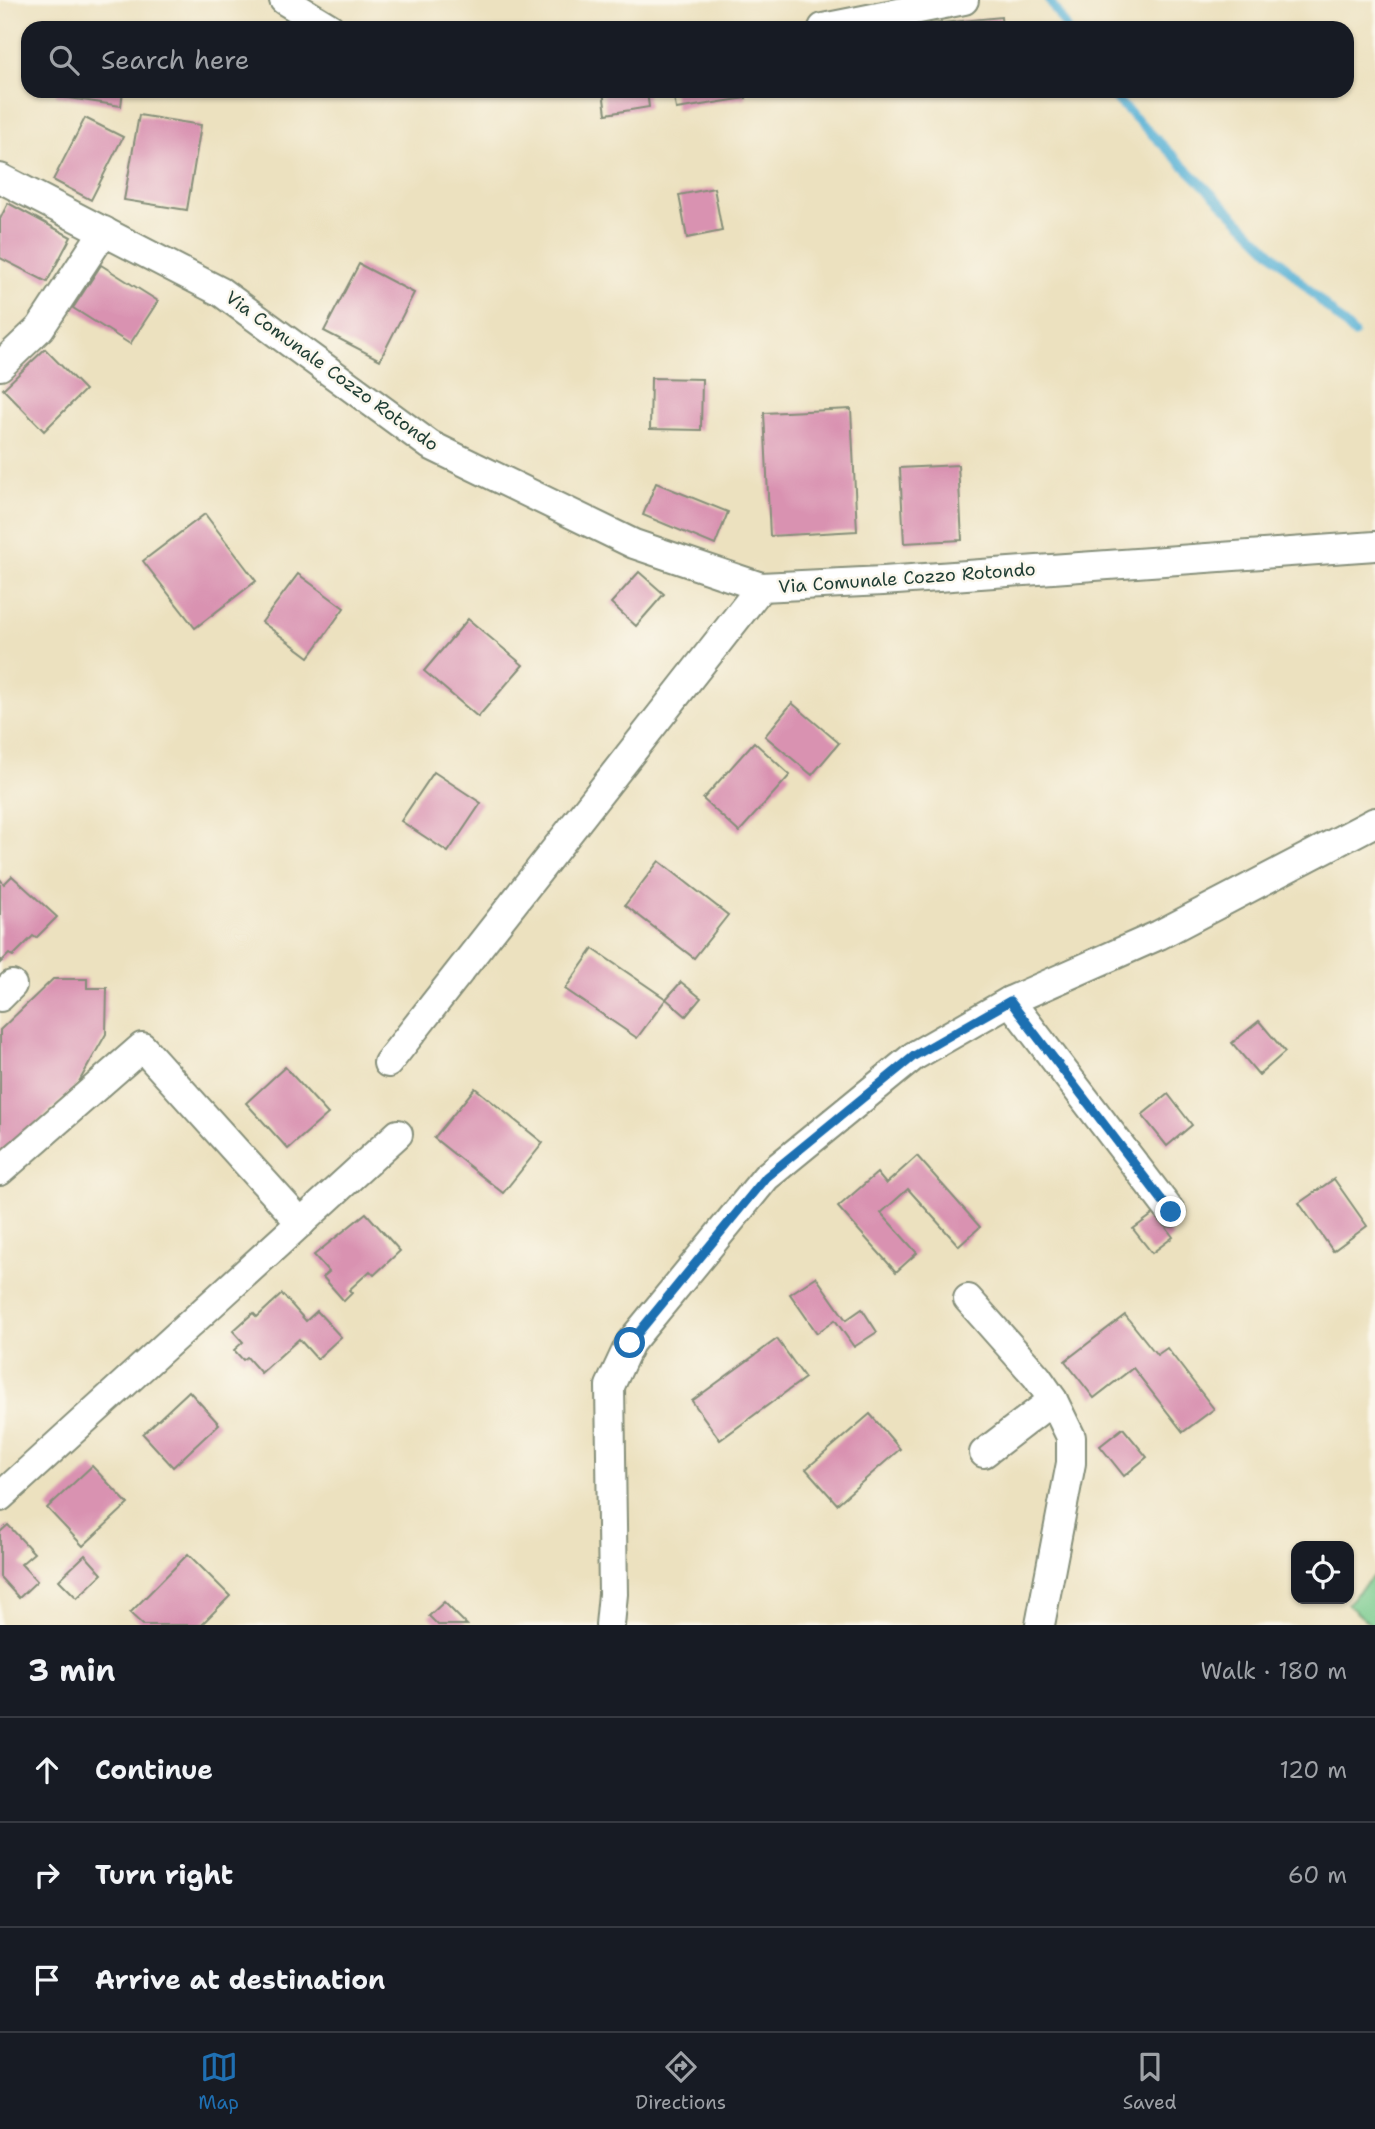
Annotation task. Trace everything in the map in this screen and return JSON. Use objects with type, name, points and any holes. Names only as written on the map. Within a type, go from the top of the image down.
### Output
[{"type":"street","points":[[284,0],[318,21]]},
{"type":"street","points":[[858,21],[964,0]]},
{"type":"street","name":"Via Comunale Cozzo Rotondo","points":[[0,178],[220,292],[430,445],[634,544],[761,587],[897,580],[1375,545]]},
{"type":"street","points":[[0,366],[40,328],[104,231]]},
{"type":"street","points":[[388,1063],[761,587]]},
{"type":"street","points":[[610,1625],[613,1594],[610,1386],[630,1343],[766,1177],[914,1056],[1010,1001],[1159,935],[1375,822]]},
{"type":"street","points":[[1010,1001],[1171,1212]]},
{"type":"street","points":[[0,1171],[142,1047],[301,1223]]},
{"type":"street","points":[[0,1497],[398,1134]]},
{"type":"street","points":[[968,1299],[1037,1377],[1053,1400],[1071,1437],[1071,1463],[1040,1625]]},
{"type":"street","points":[[984,1453],[1053,1400]]},
{"type":"green space","points":[[1375,1574],[1375,1625],[1371,1625],[1347,1604],[1354,1604],[1354,1596]]},
{"type":"building","points":[[1001,17],[1001,21],[962,21]]},
{"type":"building","points":[[69,98],[122,98],[121,106]]},
{"type":"building","points":[[604,98],[648,98],[649,107],[606,114]]},
{"type":"building","points":[[674,98],[746,98],[676,109]]},
{"type":"building","points":[[139,115],[201,125],[187,210],[124,200]]},
{"type":"building","points":[[85,118],[123,137],[91,200],[53,180]]},
{"type":"building","points":[[714,188],[722,231],[687,238],[679,195]]},
{"type":"building","points":[[8,203],[71,237],[47,282],[0,258],[0,219]]},
{"type":"building","points":[[359,264],[414,293],[380,360],[324,331]]},
{"type":"building","points":[[101,265],[158,301],[130,344],[73,308]]},
{"type":"building","points":[[45,349],[85,390],[44,431],[3,389]]},
{"type":"building","points":[[651,378],[702,379],[701,430],[650,429]]},
{"type":"building","points":[[851,409],[857,531],[770,536],[764,413]]},
{"type":"building","points":[[958,465],[962,540],[904,543],[900,468]]},
{"type":"building","points":[[656,483],[728,512],[715,545],[643,515]]},
{"type":"building","points":[[205,514],[256,581],[195,628],[143,561]]},
{"type":"building","points":[[639,572],[664,594],[636,626],[611,603]]},
{"type":"building","points":[[298,574],[344,608],[309,657],[262,622]]},
{"type":"building","points":[[468,619],[523,665],[478,717],[424,671]]},
{"type":"building","points":[[792,703],[839,743],[812,775],[765,736]]},
{"type":"building","points":[[754,742],[790,775],[739,832],[703,799]]},
{"type":"building","points":[[434,772],[481,803],[448,852],[401,821]]},
{"type":"building","points":[[659,861],[728,915],[694,958],[625,905]]},
{"type":"building","points":[[12,876],[57,917],[36,938],[33,936],[13,956],[9,954],[0,963],[0,879],[4,884]]},
{"type":"building","points":[[593,949],[666,999],[637,1038],[565,989]]},
{"type":"building","points":[[53,979],[87,979],[87,988],[107,988],[106,1034],[76,1087],[0,1158],[0,1030]]},
{"type":"building","points":[[681,982],[701,998],[686,1016],[666,999]]},
{"type":"building","points":[[1259,1021],[1285,1052],[1259,1075],[1232,1043]]},
{"type":"building","points":[[285,1067],[328,1114],[288,1149],[246,1103]]},
{"type":"building","points":[[475,1088],[543,1143],[503,1193],[434,1138]]},
{"type":"building","points":[[1168,1094],[1192,1125],[1167,1146],[1142,1115]]},
{"type":"building","points":[[917,1156],[980,1227],[959,1246],[908,1189],[881,1213],[917,1253],[896,1272],[838,1207],[877,1173],[886,1184]]},
{"type":"building","points":[[1334,1179],[1367,1226],[1333,1251],[1299,1203]]},
{"type":"building","points":[[366,1213],[400,1251],[374,1275],[370,1271],[349,1290],[352,1293],[344,1301],[323,1277],[329,1272],[314,1255]]},
{"type":"building","points":[[1155,1213],[1173,1237],[1152,1253],[1133,1229]]},
{"type":"building","points":[[816,1277],[846,1320],[862,1309],[877,1332],[854,1347],[835,1320],[817,1333],[790,1294]]},
{"type":"building","points":[[282,1294],[306,1321],[317,1311],[341,1337],[317,1359],[299,1339],[261,1373],[247,1357],[243,1360],[234,1350],[243,1342],[233,1331],[253,1313],[257,1317]]},
{"type":"building","points":[[1125,1315],[1157,1355],[1167,1348],[1214,1409],[1183,1432],[1133,1368],[1094,1398],[1065,1361]]},
{"type":"building","points":[[777,1339],[805,1378],[720,1440],[692,1401]]},
{"type":"building","points":[[189,1391],[219,1424],[173,1467],[143,1434]]},
{"type":"building","points":[[870,1414],[900,1449],[837,1504],[806,1469]]},
{"type":"building","points":[[1123,1428],[1147,1457],[1124,1476],[1100,1446]]},
{"type":"building","points":[[92,1466],[128,1504],[83,1546],[47,1508]]},
{"type":"building","points":[[8,1525],[34,1553],[21,1564],[37,1581],[19,1598],[0,1577],[0,1532]]},
{"type":"building","points":[[188,1554],[230,1596],[201,1625],[143,1625],[130,1613]]},
{"type":"building","points":[[85,1555],[102,1574],[77,1598],[59,1580]]},
{"type":"building","points":[[444,1602],[467,1625],[438,1625],[429,1616]]},
{"type":"waterway","points":[[1049,0],[1062,21]]},
{"type":"waterway","points":[[1115,98],[1354,334]]},
{"type":"route","points":[[630,1343],[766,1177],[914,1056],[1010,1001],[1171,1212]]}]
